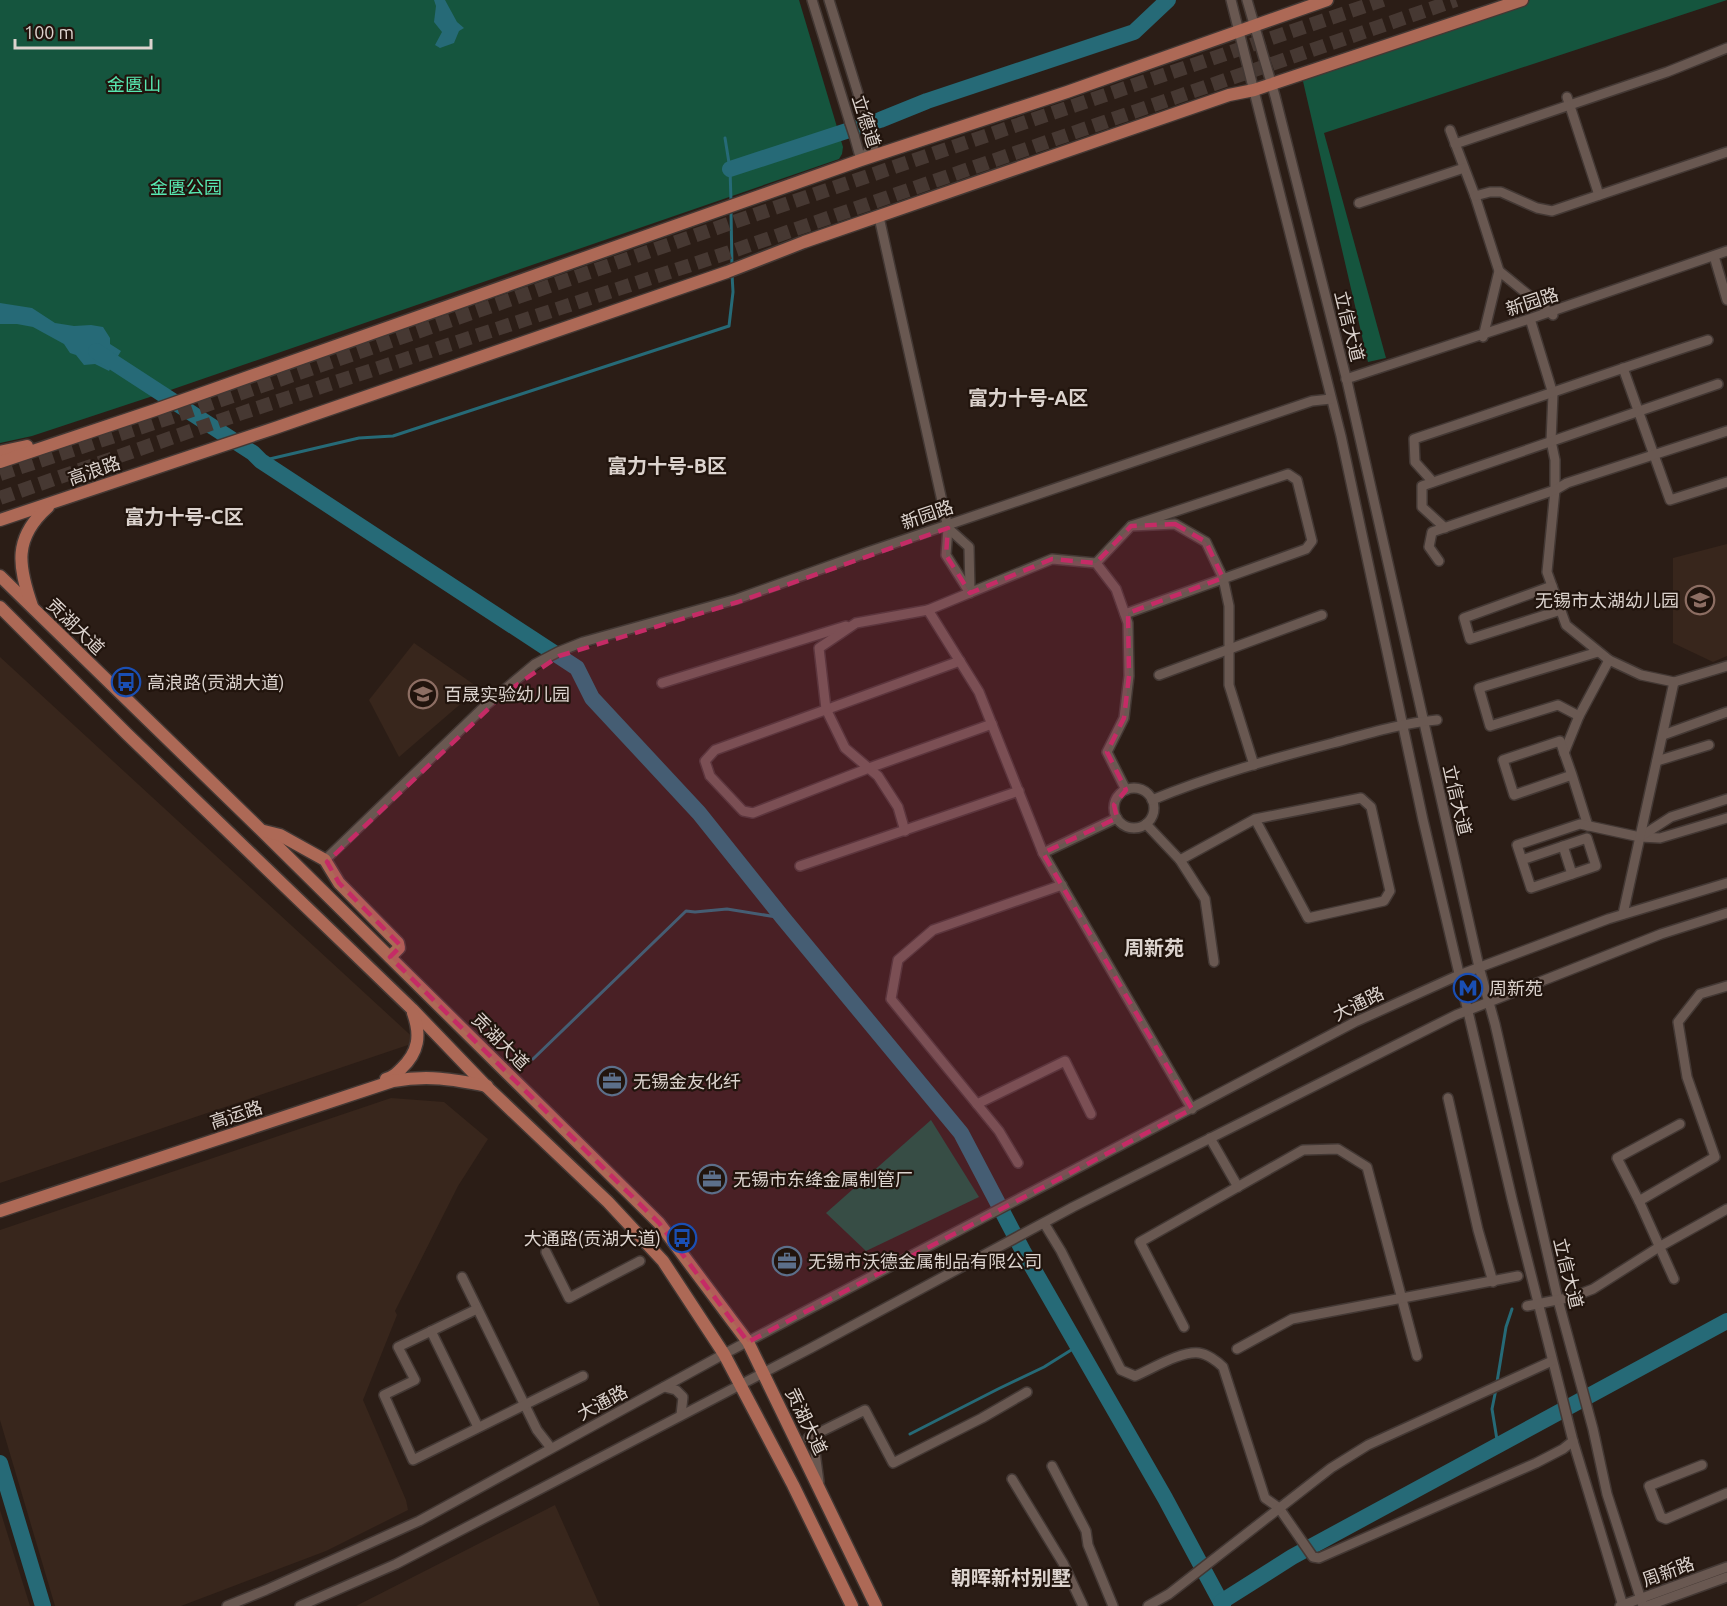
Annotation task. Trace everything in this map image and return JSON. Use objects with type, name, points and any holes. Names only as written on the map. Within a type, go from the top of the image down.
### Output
[{"type":"main road","points":[[0,462],[155,410],[861,160],[1067,92],[1327,0]]},
{"type":"main road","name":"高浪路","points":[[0,520],[278,427],[732,270],[804,242],[1228,95],[1254,90],[1522,0]]},
{"type":"main road","points":[[0,452],[61,442]]},
{"type":"main road","points":[[33,609],[22,574],[22,548],[38,516],[53,503]]},
{"type":"main road","name":"贡湖大道","points":[[0,576],[659,1223],[748,1342],[876,1606]]},
{"type":"main road","points":[[3,612],[412,1009],[487,1087],[609,1202],[663,1261],[724,1354],[793,1485],[852,1606]]},
{"type":"main road","points":[[261,830],[280,836],[326,861],[339,883],[398,943],[399,948],[390,957]]},
{"type":"main road","name":"高运路","points":[[0,1209],[393,1077],[410,1061],[419,1043],[418,1028],[412,1009]]},
{"type":"main road","name":"高运路","points":[[0,1209],[393,1081],[416,1077],[436,1077],[487,1087]]},
{"type":"street","name":"立德道","points":[[812,0],[861,160]]},
{"type":"street","name":"立德道","points":[[829,0],[874,145],[861,160]]},
{"type":"street","name":"立信大道","points":[[1231,0],[1332,401],[1459,975],[1552,1361],[1622,1606]]},
{"type":"street","name":"立信大道","points":[[1247,0],[1271,84],[1346,380],[1479,967],[1558,1300],[1593,1429],[1607,1494],[1643,1604]]},
{"type":"street","points":[[1455,144],[1568,102],[1667,72],[1727,48]]},
{"type":"street","points":[[1568,102],[1599,195]]},
{"type":"street","points":[[1450,130],[1500,271],[1484,336]]},
{"type":"street","points":[[1475,196],[1501,192],[1537,208],[1552,211],[1727,152]]},
{"type":"street","points":[[1359,203],[1464,168]]},
{"type":"street","points":[[879,217],[948,527],[946,555],[970,593]]},
{"type":"street","name":"新园路","points":[[1346,380],[1715,258],[1727,251]]},
{"type":"street","name":"新园路","points":[[1715,258],[1727,257]]},
{"type":"street","points":[[1715,258],[1727,300]]},
{"type":"street","points":[[1500,271],[1552,313]]},
{"type":"street","name":"新园路","points":[[1484,336],[1552,313]]},
{"type":"street","points":[[1531,322],[1553,394],[1551,441],[1555,460],[1555,490],[1547,572],[1566,625],[1609,660],[1641,675],[1674,682],[1727,666]]},
{"type":"street","points":[[1433,482],[1415,462],[1414,439],[1708,340]]},
{"type":"street","points":[[1623,368],[1670,500],[1727,482]]},
{"type":"street","points":[[1445,528],[1422,507],[1422,486],[1718,384]]},
{"type":"street","name":"新园路","points":[[326,861],[490,706],[536,666],[584,644],[738,602],[1312,401],[1332,401]]},
{"type":"street","points":[[1439,561],[1429,547],[1432,532],[1555,490],[1567,483],[1727,431]]},
{"type":"street","points":[[1096,563],[1131,526],[1288,474],[1297,480],[1312,541],[1306,549],[1125,614]]},
{"type":"street","points":[[1131,526],[1175,524],[1206,542],[1223,578],[1229,606],[1229,685],[1254,765]]},
{"type":"street","points":[[948,527],[969,547],[970,593]]},
{"type":"street","points":[[662,683],[856,623],[928,610],[1052,558],[1096,563],[1116,590],[1128,622],[1130,676],[1124,718],[1107,752],[1126,790]]},
{"type":"street","points":[[1552,586],[1464,618],[1470,639],[1561,610]]},
{"type":"street","points":[[928,610],[979,692],[1043,853],[1192,1108]]},
{"type":"street","points":[[1159,675],[1322,615]]},
{"type":"street","points":[[856,623],[819,648],[826,709],[845,748],[878,776],[898,807],[905,831]]},
{"type":"street","points":[[1579,717],[1558,705],[1490,726],[1479,688],[1598,652]]},
{"type":"street","points":[[1564,753],[1579,717],[1609,660]]},
{"type":"street","points":[[960,661],[715,750],[705,761],[710,776],[743,811],[753,813],[992,724]]},
{"type":"street","points":[[1623,914],[1674,682]]},
{"type":"street","points":[[1663,735],[1727,712]]},
{"type":"street","points":[[1152,800],[1191,784],[1254,765],[1423,721],[1437,720]]},
{"type":"street","points":[[1572,775],[1514,795],[1503,760],[1560,741],[1572,775],[1588,826]]},
{"type":"street","points":[[1657,761],[1709,745]]},
{"type":"street","points":[[1126,790],[1144,791],[1152,800],[1153,813],[1146,824],[1140,827],[1126,826],[1117,818],[1114,805],[1126,790]]},
{"type":"street","points":[[800,866],[1019,791]]},
{"type":"street","points":[[1180,860],[1255,819],[1361,798],[1371,807],[1386,870],[1390,891],[1384,902],[1308,918],[1255,819]]},
{"type":"street","points":[[1640,837],[1671,817],[1727,799]]},
{"type":"street","points":[[1043,853],[1117,818]]},
{"type":"street","points":[[1522,860],[1587,838],[1596,866],[1531,888],[1517,845],[1580,824],[1640,837],[1660,838],[1727,818]]},
{"type":"street","points":[[1146,824],[1180,860],[1205,899],[1214,962]]},
{"type":"street","points":[[1563,846],[1572,874]]},
{"type":"street","name":"大通路","points":[[227,1606],[419,1521],[724,1354],[1355,1022],[1479,967],[1623,914],[1727,882]]},
{"type":"street","points":[[1018,1163],[999,1131],[891,999],[898,960],[933,930],[1062,885]]},
{"type":"street","points":[[300,1606],[396,1564],[763,1373],[1040,1225],[1468,1009],[1661,934],[1727,913]]},
{"type":"street","points":[[1639,1201],[1716,1157],[1687,1077],[1678,1022],[1700,994],[1727,986]]},
{"type":"street","points":[[977,1104],[1065,1061],[1091,1114]]},
{"type":"street","points":[[1448,1098],[1478,1230],[1493,1282]]},
{"type":"street","points":[[1674,1279],[1617,1158],[1680,1124]]},
{"type":"street","points":[[1210,1138],[1238,1187]]},
{"type":"street","points":[[1184,1327],[1140,1242],[1303,1150],[1338,1149],[1367,1167],[1417,1356]]},
{"type":"street","points":[[1527,1306],[1539,1305],[1593,1290],[1659,1247],[1727,1209]]},
{"type":"street","points":[[1040,1225],[1060,1251],[1121,1370],[1135,1376],[1184,1354],[1200,1353],[1224,1367],[1264,1498],[1279,1508],[1313,1557],[1319,1558],[1536,1463],[1573,1441]]},
{"type":"street","points":[[546,1252],[569,1298],[640,1261]]},
{"type":"street","points":[[1237,1349],[1292,1319],[1518,1276]]},
{"type":"street","points":[[462,1277],[537,1430],[551,1448]]},
{"type":"street","points":[[477,1309],[398,1347],[415,1380],[384,1395],[413,1460],[583,1376]]},
{"type":"street","points":[[431,1331],[478,1427]]},
{"type":"street","points":[[1148,1606],[1169,1594],[1331,1468],[1368,1445],[1552,1361]]},
{"type":"street","points":[[664,1387],[676,1390],[682,1396],[681,1415]]},
{"type":"street","points":[[808,1438],[865,1410],[893,1463],[982,1418],[1027,1392]]},
{"type":"street","points":[[815,1452],[820,1490]]},
{"type":"street","points":[[1702,1465],[1649,1486],[1661,1517],[1666,1518],[1727,1493]]},
{"type":"street","points":[[1052,1466],[1086,1531],[1088,1545],[1113,1606]]},
{"type":"street","points":[[1012,1479],[1063,1563],[1083,1606]]},
{"type":"street","name":"周新路","points":[[1643,1604],[1727,1567]]},
{"type":"street","name":"周新路","points":[[1622,1606],[1643,1604],[1727,1577]]},
{"type":"highlighted area","points":[[1175,524],[1206,542],[1223,578],[1128,613],[1129,676],[1124,718],[1107,752],[1126,790],[1114,805],[1117,818],[1043,853],[1192,1109],[748,1342],[659,1223],[390,957],[401,946],[339,883],[327,862],[505,693],[559,656],[738,602],[948,528],[946,555],[970,593],[1052,559],[1096,563],[1131,526]]},
{"type":"shaded area","name":"无锡市太湖幼儿园","points":[[1727,544],[1727,656],[1713,662],[1673,643],[1673,558]]},
{"type":"shaded area","name":"百晟实验幼儿园","points":[[414,643],[479,688],[399,757],[369,700]]},
{"type":"shaded area","points":[[0,657],[419,1043],[0,1183]]},
{"type":"shaded area","points":[[391,1098],[444,1102],[488,1139],[458,1186],[395,1311],[397,1315],[363,1400],[406,1500],[408,1510],[326,1551],[181,1606],[55,1606],[0,1420],[0,1230]]},
{"type":"shaded area","points":[[555,1505],[600,1606],[356,1606]]},
{"type":"shaded area","points":[[0,1510],[30,1606],[0,1606]]},
{"type":"green space","name":"金匮公园","points":[[0,0],[799,0],[843,147],[842,154],[839,159],[156,395],[32,436],[0,443]]},
{"type":"green space","points":[[1530,0],[1727,0],[1324,133],[1386,358],[1368,362],[1302,77]]},
{"type":"green space","points":[[931,1120],[979,1197],[866,1251],[826,1213]]},
{"type":"water","points":[[434,0],[445,0],[457,22],[464,28],[459,31],[454,43],[440,48],[435,45],[442,32],[434,22],[436,6]]},
{"type":"water","points":[[0,303],[32,308],[55,323],[103,327],[110,338],[110,344],[121,351],[109,371],[95,364],[84,365],[76,355],[70,353],[64,344],[33,327],[0,324]]},
{"type":"waterway","points":[[730,169],[1134,32],[1168,0]]},
{"type":"waterway","points":[[725,138],[730,169],[731,201]]},
{"type":"waterway","points":[[731,211],[732,267]]},
{"type":"waterway","points":[[261,461],[359,438],[393,436],[729,326],[733,292],[732,274]]},
{"type":"waterway","points":[[96,351],[577,668],[592,698],[699,813],[961,1133],[1023,1251],[1165,1498],[1223,1606]]},
{"type":"waterway","points":[[533,1059],[686,911],[727,909],[783,918]]},
{"type":"waterway","points":[[1497,1382],[1506,1327],[1512,1309]]},
{"type":"waterway","points":[[1221,1602],[1292,1557],[1727,1321]]},
{"type":"waterway","points":[[910,1434],[1044,1367],[1076,1347]]},
{"type":"waterway","points":[[1496,1389],[1492,1409],[1498,1446]]},
{"type":"waterway","points":[[0,1463],[43,1606]]},
{"type":"tunnel","points":[[0,474],[172,417],[1383,0]]},
{"type":"tunnel","points":[[0,498],[242,413],[727,253],[1456,0]]},
{"type":"place","name":"无锡市太湖幼儿园","points":[[1700,600]]},
{"type":"place","name":"高浪路(贡湖大道)","points":[[126,682]]},
{"type":"place","name":"百晟实验幼儿园","points":[[423,694]]},
{"type":"place","name":"周新苑","points":[[1468,988]]},
{"type":"place","name":"无锡金友化纤","points":[[612,1081]]},
{"type":"place","name":"无锡市东绛金属制管厂","points":[[712,1179]]},
{"type":"place","name":"大通路(贡湖大道)","points":[[682,1238]]},
{"type":"place","name":"无锡市沃德金属制品有限公司","points":[[787,1261]]},
{"type":"district","name":"富力十号-A区","points":[[1028,397]]},
{"type":"district","name":"富力十号-B区","points":[[667,465]]},
{"type":"district","name":"富力十号-C区","points":[[184,516]]},
{"type":"district","name":"周新苑","points":[[1154,947]]},
{"type":"district","name":"朝晖新村别墅","points":[[1011,1577]]},
{"type":"park label","name":"金匮山","points":[[134,84]]}]
